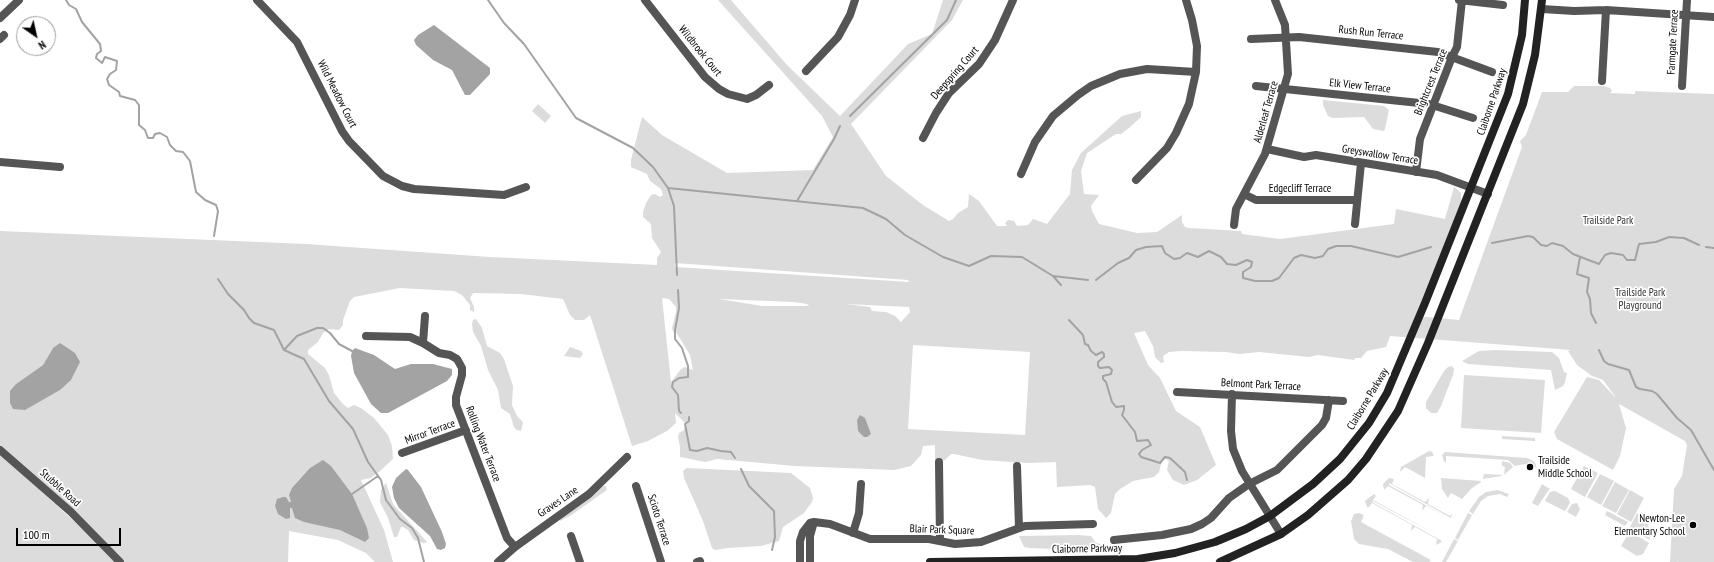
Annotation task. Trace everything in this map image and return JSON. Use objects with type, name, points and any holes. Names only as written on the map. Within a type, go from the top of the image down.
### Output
[{"type":"main road","name":"Claiborne Parkway","points":[[930,562],[1138,559],[1175,553],[1215,542],[1246,529],[1270,516],[1289,503],[1340,459],[1369,423],[1398,369],[1471,188],[1499,118],[1512,80],[1522,35],[1525,0]]},
{"type":"main road","points":[[1220,562],[1281,534],[1308,515],[1348,480],[1382,437],[1398,411],[1412,381],[1523,104],[1536,55],[1542,0]]},
{"type":"street","points":[[0,18],[19,0]]},
{"type":"street","name":"Wild Meadow Court","points":[[257,0],[297,42],[304,52],[342,131],[383,176],[402,186],[414,189],[504,195],[526,187]]},
{"type":"street","name":"Wildbrook Court","points":[[645,0],[706,77],[719,89],[728,94],[747,99],[756,95],[769,85]]},
{"type":"street","points":[[806,71],[838,37],[850,15],[855,0]]},
{"type":"street","name":"Deepspring Court","points":[[923,138],[944,99],[978,64],[995,40],[1013,0]]},
{"type":"street","points":[[1136,180],[1158,158],[1176,133],[1189,104],[1196,72],[1195,32],[1186,0]]},
{"type":"street","name":"Alderleaf Terrace","points":[[1234,225],[1236,210],[1267,149],[1288,74],[1285,25],[1276,0]]},
{"type":"street","points":[[1461,0],[1502,5]]},
{"type":"street","name":"Brightcrest Terrace","points":[[1416,172],[1420,138],[1458,42],[1461,0]]},
{"type":"street","name":"Farmgate Terrace","points":[[1682,86],[1687,0]]},
{"type":"street","points":[[1542,9],[1574,11],[1606,10],[1714,17]]},
{"type":"street","points":[[1602,81],[1606,10]]},
{"type":"street","name":"Rush Run Terrace","points":[[1252,39],[1299,36],[1438,52],[1492,72]]},
{"type":"street","points":[[1021,174],[1035,142],[1053,116],[1069,102],[1092,86],[1120,74],[1140,70],[1165,69],[1196,72]]},
{"type":"street","name":"Elk View Terrace","points":[[1256,86],[1433,105],[1473,118]]},
{"type":"street","name":"Greyswallow Terrace","points":[[1267,149],[1297,155],[1316,155],[1437,175],[1488,194]]},
{"type":"street","points":[[0,162],[60,167]]},
{"type":"street","points":[[1355,224],[1361,163]]},
{"type":"street","name":"Edgecliff Terrace","points":[[1244,194],[1256,200],[1357,200]]},
{"type":"street","points":[[423,343],[424,316]]},
{"type":"street","name":"Rolling Water Terrace","points":[[366,336],[410,337],[439,353],[450,355],[457,359],[462,368],[462,375],[456,397],[456,405],[507,538],[515,547]]},
{"type":"street","name":"Belmont Park Terrace","points":[[1177,392],[1343,401]]},
{"type":"street","points":[[1232,394],[1230,431],[1233,449],[1242,471],[1281,534]]},
{"type":"street","points":[[1114,540],[1162,535],[1192,529],[1211,518],[1229,498],[1250,484],[1278,470],[1322,425],[1326,418],[1329,400]]},
{"type":"street","name":"Mirror Terrace","points":[[402,454],[466,430]]},
{"type":"street","name":"Stubble Road","points":[[0,450],[71,512],[120,562]]},
{"type":"street","name":"Graves Lane","points":[[498,562],[515,547],[589,494],[627,457]]},
{"type":"street","points":[[939,462],[940,541]]},
{"type":"street","points":[[1017,466],[1019,528]]},
{"type":"street","points":[[853,532],[859,513],[861,484]]},
{"type":"street","name":"Scioto Terrace","points":[[636,486],[661,562]]},
{"type":"street","points":[[800,562],[800,541],[803,532],[810,523],[814,522]]},
{"type":"street","points":[[810,562],[810,536],[814,522]]},
{"type":"street","name":"Blair Park Square","points":[[814,522],[830,524],[870,539],[940,541],[955,544],[981,542],[1025,526],[1093,524]]},
{"type":"street","points":[[571,536],[580,562]]},
{"type":"green space","points":[[718,0],[731,0],[787,65],[840,116],[908,44],[932,34],[943,0],[963,0],[952,20],[851,124],[886,176],[923,205],[949,221],[968,207],[969,194],[979,201],[997,226],[1007,226],[1005,223],[1008,220],[1014,221],[1017,226],[1028,225],[1033,219],[1047,224],[1070,194],[1072,170],[1081,153],[1122,116],[1141,111],[1141,117],[1129,128],[1121,134],[1116,134],[1087,153],[1081,171],[1084,194],[1099,195],[1091,206],[1099,224],[1137,233],[1157,232],[1182,215],[1182,222],[1185,227],[1189,228],[1241,231],[1242,234],[1280,239],[1394,224],[1396,209],[1445,219],[1454,187],[1461,193],[1461,204],[1416,316],[1459,320],[1522,147],[1520,141],[1526,135],[1542,92],[1568,92],[1574,86],[1604,86],[1610,88],[1612,91],[1610,93],[1635,94],[1635,91],[1714,94],[1714,562],[1670,562],[1674,489],[1682,476],[1687,445],[1685,441],[1619,404],[1626,428],[1620,456],[1613,470],[1557,439],[1554,432],[1587,377],[1599,380],[1617,399],[1603,380],[1592,376],[1577,365],[1568,351],[1571,350],[1390,336],[1386,347],[1367,351],[1361,358],[1355,358],[1354,360],[1318,355],[1309,357],[1259,352],[1239,354],[1226,352],[1180,351],[1169,352],[1163,356],[1164,362],[1161,363],[1155,357],[1153,346],[1145,331],[1134,333],[1148,365],[1160,378],[1176,411],[1200,427],[1216,465],[1197,480],[1184,485],[1173,480],[1167,470],[1169,461],[1166,459],[1162,460],[1159,472],[1154,477],[1133,481],[1115,494],[1111,513],[1106,518],[1098,509],[1095,487],[1090,485],[1057,487],[1056,462],[1028,463],[982,460],[954,454],[951,454],[945,460],[938,461],[935,460],[935,445],[923,446],[921,455],[911,466],[894,470],[795,466],[717,459],[705,462],[680,457],[678,437],[679,433],[684,430],[686,424],[675,413],[676,423],[667,431],[648,441],[632,446],[590,315],[584,320],[575,320],[570,315],[563,299],[521,294],[473,293],[470,298],[474,307],[474,312],[470,310],[470,305],[462,295],[454,291],[400,288],[354,297],[350,301],[343,320],[343,325],[339,330],[329,329],[323,333],[318,342],[308,350],[308,354],[325,368],[329,375],[334,393],[343,404],[348,408],[354,405],[361,408],[374,418],[388,435],[392,446],[393,459],[371,478],[361,480],[384,530],[393,562],[375,562],[366,553],[338,540],[289,531],[288,562],[124,562],[77,515],[0,445],[0,231],[306,244],[490,257],[657,265],[657,258],[661,252],[652,238],[651,224],[643,217],[643,212],[651,195],[655,194],[660,197],[663,195],[661,189],[650,181],[647,174],[631,167],[631,160],[642,117],[662,135],[727,173],[813,170],[833,137],[822,116]],"holes":[[[675,263],[908,280],[909,282],[675,267]],[[662,298],[669,299],[676,307],[672,328],[673,332],[676,332],[690,355],[693,370],[685,367],[681,369],[671,382]],[[719,299],[794,302],[807,304],[809,306],[762,306]],[[845,304],[909,307],[910,312],[901,322],[895,316],[886,312],[872,311],[870,307]],[[913,345],[1030,352],[1025,435],[908,429]],[[53,348],[25,410],[16,384],[43,365]]]},
{"type":"green space","points":[[1323,100],[1384,106],[1389,110],[1385,129],[1384,131],[1373,129],[1364,117],[1333,118],[1328,116],[1323,105]]},
{"type":"green space","points":[[538,104],[551,116],[545,123],[532,111]]},
{"type":"green space","points":[[476,319],[482,328],[487,346],[500,353],[504,359],[513,386],[512,405],[517,416],[523,422],[521,431],[514,427],[510,414],[501,408],[498,390],[488,370],[481,346],[473,332],[472,324],[473,320]]},
{"type":"green space","points":[[570,347],[581,351],[583,354],[580,358],[564,356]]},
{"type":"green space","points":[[1496,350],[1552,352],[1559,358],[1564,372],[1567,373],[1563,386],[1555,390],[1551,370],[1468,364],[1462,361],[1479,351]]},
{"type":"green space","points":[[1452,366],[1454,369],[1453,375],[1441,406],[1437,413],[1431,413],[1426,408],[1426,402],[1444,371],[1448,367]]},
{"type":"green space","points":[[1464,375],[1545,380],[1541,433],[1461,428]]},
{"type":"green space","points":[[1502,436],[1535,438],[1535,441],[1502,439]]},
{"type":"green space","points":[[1429,451],[1432,452],[1434,456],[1426,457],[1425,478],[1405,467],[1400,472],[1401,467]]},
{"type":"green space","points":[[1445,452],[1527,458],[1534,461],[1537,468],[1524,464],[1515,466],[1508,460],[1446,456],[1446,462],[1444,462],[1442,455]]},
{"type":"green space","points":[[0,454],[86,532],[117,562],[0,562]]},
{"type":"green space","points":[[1502,461],[1510,463],[1513,467],[1504,474],[1505,467],[1502,466]]},
{"type":"green space","points":[[1584,466],[1598,473],[1585,497],[1571,489]]},
{"type":"green space","points":[[687,468],[791,473],[810,488],[813,498],[812,502],[804,513],[783,527],[779,541],[761,546],[715,550],[712,548],[703,521],[684,478],[683,471]]},
{"type":"green space","points":[[1484,474],[1503,475],[1501,476],[1483,479]]},
{"type":"green space","points":[[1600,474],[1614,481],[1601,505],[1587,497]]},
{"type":"green space","points":[[1389,478],[1394,479],[1392,484],[1425,502],[1429,498],[1428,504],[1450,516],[1452,513],[1451,518],[1389,483],[1389,485],[1449,518],[1426,506],[1422,511],[1423,505],[1388,486],[1384,490],[1383,484]]},
{"type":"green space","points":[[1441,478],[1481,482],[1472,488],[1462,499],[1451,493],[1448,498],[1442,489]]},
{"type":"green space","points":[[1615,482],[1629,490],[1616,513],[1602,506]]},
{"type":"green space","points":[[386,483],[393,504],[427,542],[424,543],[414,540],[408,530],[403,527],[401,527],[397,537],[394,537],[388,518],[380,502],[381,490]]},
{"type":"green space","points":[[1542,484],[1550,488],[1538,506],[1532,503]]},
{"type":"green space","points":[[603,486],[606,486],[607,490],[570,516],[560,521],[560,519]]},
{"type":"green space","points":[[1497,490],[1509,494],[1507,497],[1500,494],[1488,496],[1481,501],[1473,514],[1469,511],[1479,497],[1486,492]]},
{"type":"green space","points":[[1630,490],[1644,498],[1631,522],[1617,514]]},
{"type":"green space","points":[[1555,491],[1568,498],[1570,503],[1565,511],[1545,501],[1550,492]]},
{"type":"green space","points":[[1374,494],[1376,496],[1373,500],[1439,536],[1373,501],[1372,502],[1442,541],[1436,545],[1437,539],[1415,527],[1411,531],[1412,525],[1372,503],[1369,507],[1367,507],[1365,501]]},
{"type":"green space","points":[[1577,503],[1580,509],[1576,517],[1567,512],[1572,504]]},
{"type":"green space","points":[[1607,511],[1628,522],[1625,526],[1605,515]]},
{"type":"green space","points":[[1359,513],[1364,515],[1361,522],[1431,560],[1429,562],[1413,562],[1388,549],[1359,544],[1354,539],[1351,521],[1354,514]]},
{"type":"green space","points":[[1468,513],[1472,515],[1458,540],[1455,538]]},
{"type":"green space","points":[[1637,513],[1648,525],[1650,540],[1629,529]]},
{"type":"green space","points":[[1633,533],[1649,543],[1643,554],[1637,556],[1621,546],[1628,534]]},
{"type":"green space","points":[[1019,536],[1091,536],[1096,543],[1105,545],[1106,549],[1104,551],[1030,548],[1024,547]]},
{"type":"green space","points":[[1454,539],[1458,541],[1446,562],[1442,562]]},
{"type":"shaded area","points":[[434,25],[490,68],[490,74],[470,95],[465,95],[452,70],[433,60],[416,45],[414,40],[418,35]]},
{"type":"shaded area","points":[[60,343],[75,353],[80,362],[71,380],[60,390],[25,410],[13,409],[10,403],[10,391],[16,384],[43,365],[53,348]]},
{"type":"shaded area","points":[[355,348],[374,355],[395,369],[411,364],[433,364],[452,369],[452,375],[447,381],[388,413],[381,413],[371,404],[354,373],[351,356],[352,351]]},
{"type":"shaded area","points":[[860,415],[865,418],[871,434],[867,437],[864,437],[858,431],[857,420]]},
{"type":"shaded area","points":[[323,460],[331,466],[352,494],[367,528],[369,538],[365,542],[340,530],[304,522],[295,518],[292,508],[290,508],[290,518],[286,519],[278,514],[275,506],[277,499],[286,497],[289,502],[291,502],[289,495],[292,488],[310,468]]},
{"type":"shaded area","points":[[406,469],[421,487],[442,532],[446,544],[445,548],[441,550],[437,549],[430,536],[399,508],[394,498],[392,487],[396,478]]},
{"type":"waterway","points":[[66,0],[69,5],[76,9],[82,22],[100,44],[101,51],[97,54],[96,58],[102,63],[105,57],[117,61],[116,70],[110,74],[107,79],[109,85],[119,92],[120,96],[135,100],[139,105],[139,125],[145,130],[148,138],[153,138],[155,134],[160,133],[167,137],[170,145],[176,151],[183,152],[190,161],[196,192],[205,200],[216,205],[218,211],[214,236]]},
{"type":"waterway","points":[[488,0],[504,23],[524,44],[576,118],[633,148],[653,167],[668,188],[863,208],[886,219],[905,235],[943,257],[969,266],[991,256],[1022,257],[1053,276],[1088,280]]},
{"type":"waterway","points":[[850,116],[947,20],[956,0]]},
{"type":"waterway","points":[[797,201],[834,139],[840,126]]},
{"type":"waterway","points":[[668,188],[674,206],[677,275]]},
{"type":"waterway","points":[[1492,243],[1528,236],[1533,237],[1541,245],[1547,246],[1552,243],[1563,246],[1573,254],[1599,264],[1605,255],[1611,253],[1623,255],[1627,260],[1635,260],[1639,244],[1656,242],[1669,237],[1684,238],[1699,245]]},
{"type":"waterway","points":[[1096,280],[1118,263],[1129,258],[1136,250],[1146,247],[1162,246],[1165,253],[1174,259],[1180,258],[1187,253],[1198,257],[1209,251],[1221,257],[1227,264],[1236,265],[1247,260],[1252,262],[1251,267],[1243,272],[1243,278],[1255,281],[1272,281],[1279,278],[1294,258],[1301,255],[1315,258],[1323,256],[1328,249],[1336,246],[1351,246],[1398,257],[1431,247]]},
{"type":"waterway","points":[[1706,247],[1714,248]]},
{"type":"waterway","points":[[1580,257],[1577,274],[1589,278],[1587,292],[1590,299],[1591,313],[1596,323]]},
{"type":"waterway","points":[[1053,276],[1061,285]]},
{"type":"waterway","points":[[218,279],[228,294],[244,310],[254,323],[274,330],[284,350],[304,359],[329,401],[353,429],[368,462],[381,480],[386,500],[400,519],[412,528],[418,538],[424,562]]},
{"type":"waterway","points":[[678,290],[679,308],[675,339],[682,348],[688,366],[688,377],[679,378],[673,382],[672,387],[678,395],[679,411],[681,413]]},
{"type":"waterway","points":[[1069,320],[1083,335],[1085,344],[1088,345],[1091,351],[1096,355],[1102,352],[1104,354],[1104,357],[1098,362],[1098,366],[1100,368],[1109,367],[1112,370],[1111,374],[1103,376],[1112,402],[1116,407],[1124,406],[1122,415],[1135,432],[1137,441],[1148,440],[1151,445],[1142,450],[1139,454],[1141,457],[1160,463],[1165,457],[1170,458],[1185,472],[1187,480]]},
{"type":"waterway","points":[[284,350],[297,336],[317,328],[323,328],[330,333],[339,344],[352,351]]},
{"type":"waterway","points":[[1599,350],[1604,361],[1608,364],[1629,370],[1636,387],[1652,391],[1657,394],[1677,418],[1691,430],[1714,470]]},
{"type":"waterway","points":[[689,417],[689,421],[685,424],[690,450],[697,451],[707,448],[731,452],[735,458]]},
{"type":"waterway","points":[[741,469],[749,486],[774,511],[775,537],[772,550]]},
{"type":"waterway","points":[[352,494],[378,476]]},
{"type":"place","name":"Trailside Middle School","points":[[1530,467]]},
{"type":"place","name":"Newton-Lee Elementary School","points":[[1693,525]]},
{"type":"park label","name":"Trailside Park","points":[[1608,221]]},
{"type":"park label","name":"Trailside Park Playground","points":[[1640,299]]}]
